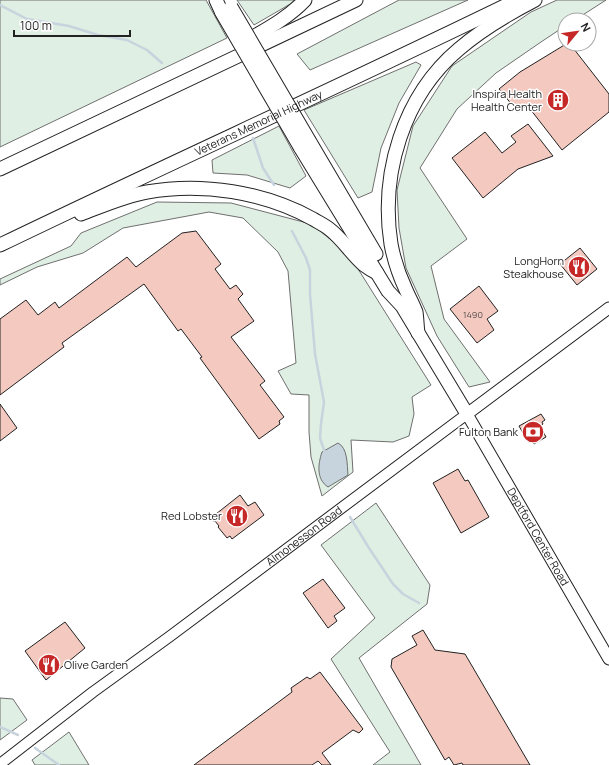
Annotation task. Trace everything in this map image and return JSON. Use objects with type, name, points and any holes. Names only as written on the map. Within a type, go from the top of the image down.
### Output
[{"type":"highway","points":[[216,0],[227,7],[377,273],[388,291],[402,306]]},
{"type":"highway","points":[[205,71],[222,55],[270,27],[296,9],[305,0]]},
{"type":"highway","points":[[0,169],[356,0]]},
{"type":"highway","name":"Veterans Memorial Highway","points":[[0,245],[96,198],[517,0]]},
{"type":"highway","points":[[418,333],[416,312],[396,266],[391,244],[388,198],[397,146],[411,111],[431,79],[446,62],[458,50],[475,37],[519,8],[535,0]]},
{"type":"highway","points":[[305,144],[395,286],[402,306],[467,414]]},
{"type":"highway","points":[[0,249],[126,197],[147,192],[190,188],[234,192],[286,206],[328,228],[345,243],[365,266],[377,273]]},
{"type":"main road","name":"Almonesson Road","points":[[467,414],[609,308]]},
{"type":"main road","name":"Deptford Center Road","points":[[467,414],[609,659]]},
{"type":"street","name":"Almonesson Road","points":[[0,764],[93,692],[467,414]]},
{"type":"green space","points":[[0,0],[206,0],[227,38],[0,147]]},
{"type":"green space","points":[[237,0],[294,0],[292,3],[254,25]]},
{"type":"green space","points":[[399,0],[468,0],[310,70],[297,54]]},
{"type":"green space","points":[[557,0],[606,0],[587,12],[557,12],[557,31],[496,73],[457,109],[420,168],[467,239],[431,266],[444,319],[490,382],[469,387],[437,336],[406,268],[399,228],[397,190],[413,126],[452,66],[531,12]]},
{"type":"green space","points":[[416,62],[421,65],[399,103],[381,148],[372,192],[358,198],[304,110]]},
{"type":"green space","points":[[279,126],[306,176],[290,188],[247,175],[213,173],[212,160]]},
{"type":"green space","points":[[157,202],[231,203],[311,224],[348,253],[431,385],[412,397],[414,414],[409,436],[393,442],[351,440],[353,472],[322,496],[311,457],[309,395],[291,394],[278,371],[296,363],[288,271],[278,252],[243,218],[209,212],[123,228],[83,253],[37,267],[0,285],[0,279],[71,246],[81,233]]},
{"type":"green space","points":[[376,503],[430,585],[427,604],[359,658],[421,765],[373,765],[390,752],[331,659],[375,618],[321,545]]},
{"type":"green space","points":[[0,698],[13,699],[27,720],[0,740]]},
{"type":"green space","points":[[69,732],[89,765],[35,765],[32,760]]},
{"type":"shaded area","points":[[338,443],[344,449],[348,475],[328,487],[321,480],[319,471],[322,452]]},
{"type":"building","name":"Inspira Health Health Center","points":[[557,49],[557,52],[576,52],[609,94],[609,112],[562,150],[527,105],[518,112],[499,89],[520,72]]},
{"type":"building","points":[[528,124],[553,156],[518,169],[483,198],[452,158],[485,132],[502,153],[516,142],[511,136]]},
{"type":"building","points":[[196,231],[221,264],[215,269],[230,289],[236,285],[243,294],[238,299],[254,321],[231,337],[265,381],[260,385],[284,417],[279,421],[280,424],[259,439],[200,358],[202,357],[181,329],[178,331],[144,284],[62,343],[64,347],[0,395],[0,319],[26,300],[38,315],[55,302],[59,308],[127,257],[136,267],[182,233]]},
{"type":"building","name":"LongHorn Steakhouse","points":[[580,248],[597,269],[577,285],[560,264]]},
{"type":"building","points":[[479,286],[498,311],[487,319],[494,330],[477,343],[450,309]]},
{"type":"building","points":[[0,404],[17,428],[0,441]]},
{"type":"building","name":"Fulton Bank","points":[[541,414],[545,420],[540,426],[546,437],[534,444],[532,440],[528,442],[519,426]]},
{"type":"building","points":[[458,469],[465,481],[468,480],[489,517],[461,533],[433,483]]},
{"type":"building","name":"Red Lobster","points":[[240,495],[248,506],[255,502],[264,515],[232,539],[230,536],[227,538],[215,521],[211,518]]},
{"type":"building","points":[[323,579],[345,608],[334,616],[337,621],[328,628],[303,593]]},
{"type":"building","name":"Olive Garden","points":[[65,622],[85,648],[46,680],[25,651]]},
{"type":"building","points":[[423,630],[435,650],[465,654],[530,765],[463,765],[462,763],[454,765],[449,757],[445,760],[391,667],[392,659],[417,645],[412,636]]},
{"type":"building","points":[[320,672],[363,729],[359,733],[353,730],[322,753],[331,765],[322,765],[318,761],[312,765],[194,765],[292,692],[291,688],[307,677],[310,679]]},
{"type":"waterway","points":[[0,5],[27,19],[69,26],[98,35],[127,40],[147,50],[162,63]]},
{"type":"waterway","points":[[253,138],[263,168],[274,185]]},
{"type":"waterway","points":[[292,231],[306,258],[310,270],[310,294],[315,354],[324,402],[320,438],[325,453]]},
{"type":"waterway","points":[[350,517],[393,584],[403,594],[419,603]]},
{"type":"waterway","points":[[0,727],[18,735]]},
{"type":"waterway","points":[[35,748],[59,765]]},
{"type":"place","name":"Inspira Health Health Center","points":[[558,100]]},
{"type":"place","name":"LongHorn Steakhouse","points":[[579,267]]},
{"type":"place","name":"Fulton Bank","points":[[533,432]]},
{"type":"place","name":"Red Lobster","points":[[237,516]]},
{"type":"place","name":"Olive Garden","points":[[49,665]]}]
